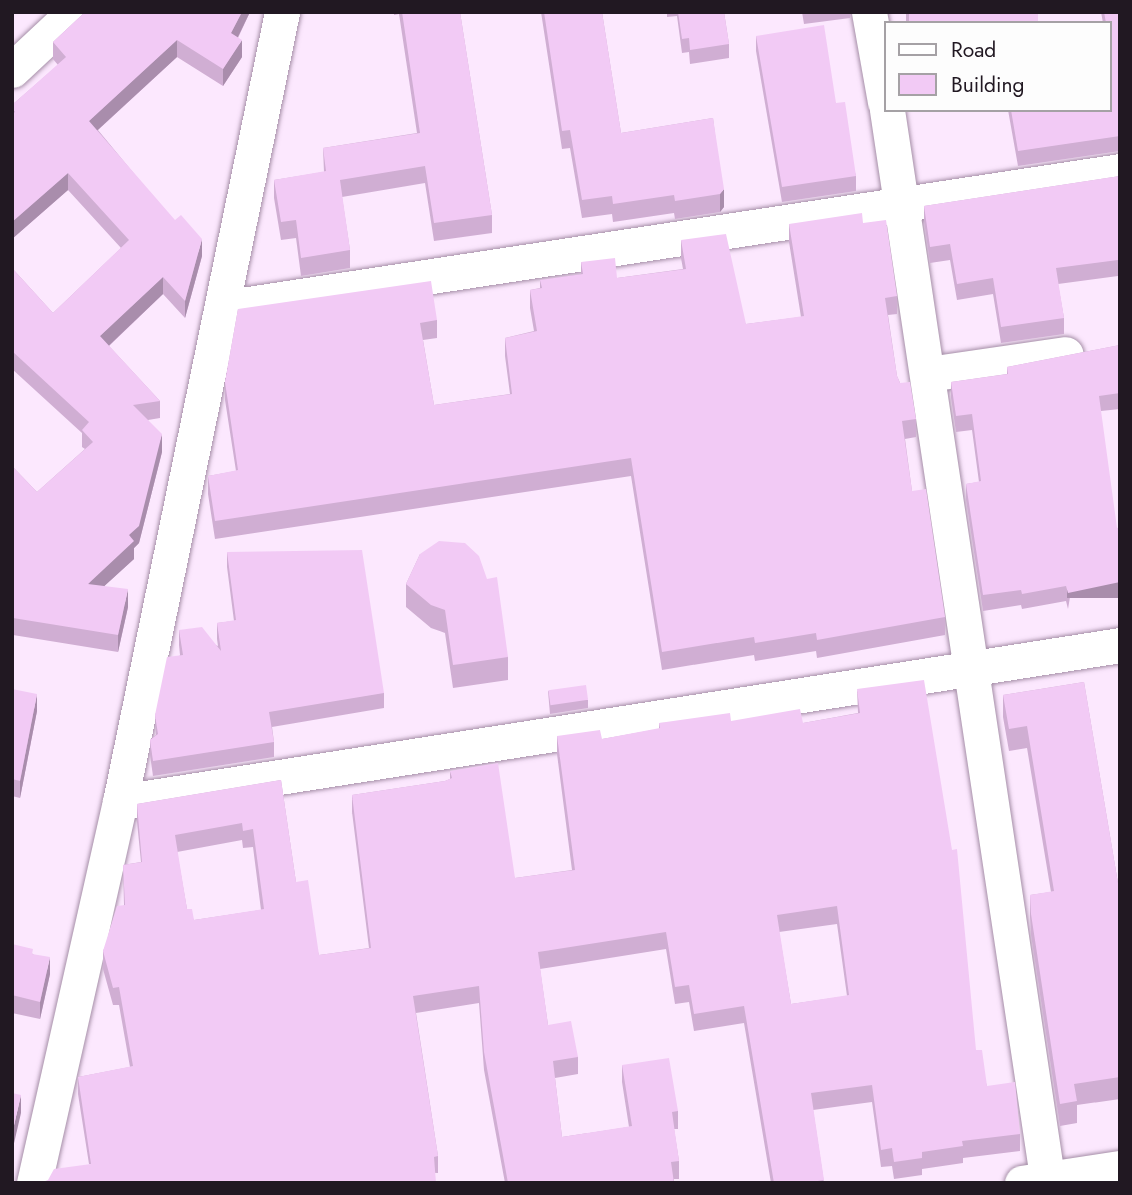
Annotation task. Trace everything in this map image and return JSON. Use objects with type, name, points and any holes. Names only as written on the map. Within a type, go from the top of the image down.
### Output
[{"type":"street","points":[[12,70],[74,12]]},
{"type":"street","points":[[34,1183],[120,802],[282,12]]},
{"type":"street","points":[[869,12],[884,96]]},
{"type":"street","points":[[887,112],[903,203],[970,668],[1039,1181],[1120,1168]]},
{"type":"street","points":[[222,308],[1120,171]]},
{"type":"street","points":[[928,374],[1066,354]]},
{"type":"street","points":[[120,802],[1120,645]]},
{"type":"building","points":[[85,12],[242,12],[231,33],[242,40],[223,69],[177,40],[89,121],[175,220],[181,215],[202,239],[185,301],[163,277],[100,336],[160,401],[133,405],[162,434],[139,526],[129,535],[134,541],[88,584],[128,589],[118,635],[13,618],[12,624],[12,466],[37,492],[93,442],[82,430],[89,422],[12,351],[12,268],[53,313],[129,240],[68,173],[12,222],[12,114],[15,112],[12,105],[66,57],[53,42]]},
{"type":"building","points":[[402,12],[460,12],[492,215],[434,223],[425,166],[340,180],[350,250],[301,258],[296,220],[281,222],[274,180],[326,171],[323,148],[420,133]]},
{"type":"building","points":[[544,12],[602,12],[621,133],[713,118],[724,189],[720,194],[675,201],[674,195],[613,204],[612,196],[582,200],[570,130],[562,131]]},
{"type":"building","points":[[678,12],[724,12],[729,44],[690,50],[689,38],[682,39]]},
{"type":"building","points":[[909,12],[1038,12],[1038,21],[909,21]]},
{"type":"building","points":[[1104,12],[1120,12],[1120,136],[1018,151],[1011,112],[1111,112],[1111,21],[1106,21]]},
{"type":"building","points":[[824,25],[836,103],[845,102],[856,176],[782,187],[756,36]]},
{"type":"building","points":[[1120,176],[1120,274],[1118,260],[1056,268],[1064,318],[1001,327],[993,278],[957,284],[950,244],[930,247],[924,206]]},
{"type":"building","points":[[862,213],[863,223],[886,220],[897,296],[885,298],[897,376],[900,383],[910,382],[916,419],[902,421],[912,491],[926,489],[945,617],[817,640],[816,633],[755,643],[754,637],[662,652],[631,458],[215,521],[208,476],[238,470],[225,382],[238,309],[431,281],[437,320],[420,323],[434,405],[512,394],[505,338],[537,331],[530,290],[542,288],[540,280],[583,274],[581,262],[615,258],[617,278],[686,269],[681,240],[726,234],[746,324],[804,316],[789,224]]},
{"type":"building","points":[[1120,345],[1120,393],[1099,396],[1117,528],[1120,527],[1120,582],[1068,593],[1066,586],[1022,594],[1021,590],[983,595],[966,484],[981,481],[972,414],[956,416],[951,382],[1008,374],[1007,367]]},
{"type":"building","points":[[439,541],[465,543],[479,556],[487,579],[497,577],[508,657],[453,665],[445,610],[431,605],[406,584],[420,554]]},
{"type":"building","points":[[362,550],[384,693],[269,712],[274,742],[153,761],[150,740],[158,734],[155,715],[167,657],[183,655],[179,630],[202,627],[221,651],[217,623],[236,620],[227,552]]},
{"type":"building","points":[[924,680],[952,850],[957,849],[976,1050],[982,1050],[987,1086],[1015,1082],[1020,1134],[962,1141],[963,1146],[922,1152],[922,1158],[894,1162],[892,1148],[881,1150],[872,1085],[811,1093],[824,1180],[774,1183],[744,1006],[694,1014],[689,985],[675,987],[666,932],[538,952],[548,1025],[571,1021],[578,1057],[553,1061],[562,1137],[632,1126],[622,1065],[669,1058],[678,1111],[672,1112],[679,1161],[671,1162],[674,1183],[508,1183],[484,1052],[479,986],[413,996],[438,1156],[434,1157],[436,1183],[40,1183],[48,1180],[54,1169],[91,1164],[78,1077],[133,1066],[119,987],[113,988],[103,951],[117,906],[125,905],[123,865],[142,862],[137,804],[281,780],[296,882],[308,880],[319,955],[371,948],[352,795],[445,781],[452,778],[450,771],[498,763],[515,878],[575,870],[557,736],[600,730],[602,739],[660,728],[659,723],[730,713],[731,721],[800,709],[803,723],[860,713],[857,689]],"holes":[[[242,823],[243,831],[253,829],[264,909],[194,920],[192,909],[187,909],[175,835]],[[837,906],[849,995],[791,1004],[777,915]]]},
{"type":"building","points":[[1084,682],[1120,889],[1120,1077],[1074,1084],[1077,1101],[1060,1104],[1030,895],[1054,891],[1027,726],[1009,729],[1003,695]]},
{"type":"building","points":[[586,685],[588,700],[550,705],[548,690]]},
{"type":"building","points":[[12,689],[37,694],[20,781],[12,779]]},
{"type":"building","points":[[12,944],[33,949],[32,954],[50,957],[40,1002],[12,995]]},
{"type":"building","points":[[12,1093],[21,1095],[12,1134]]}]
